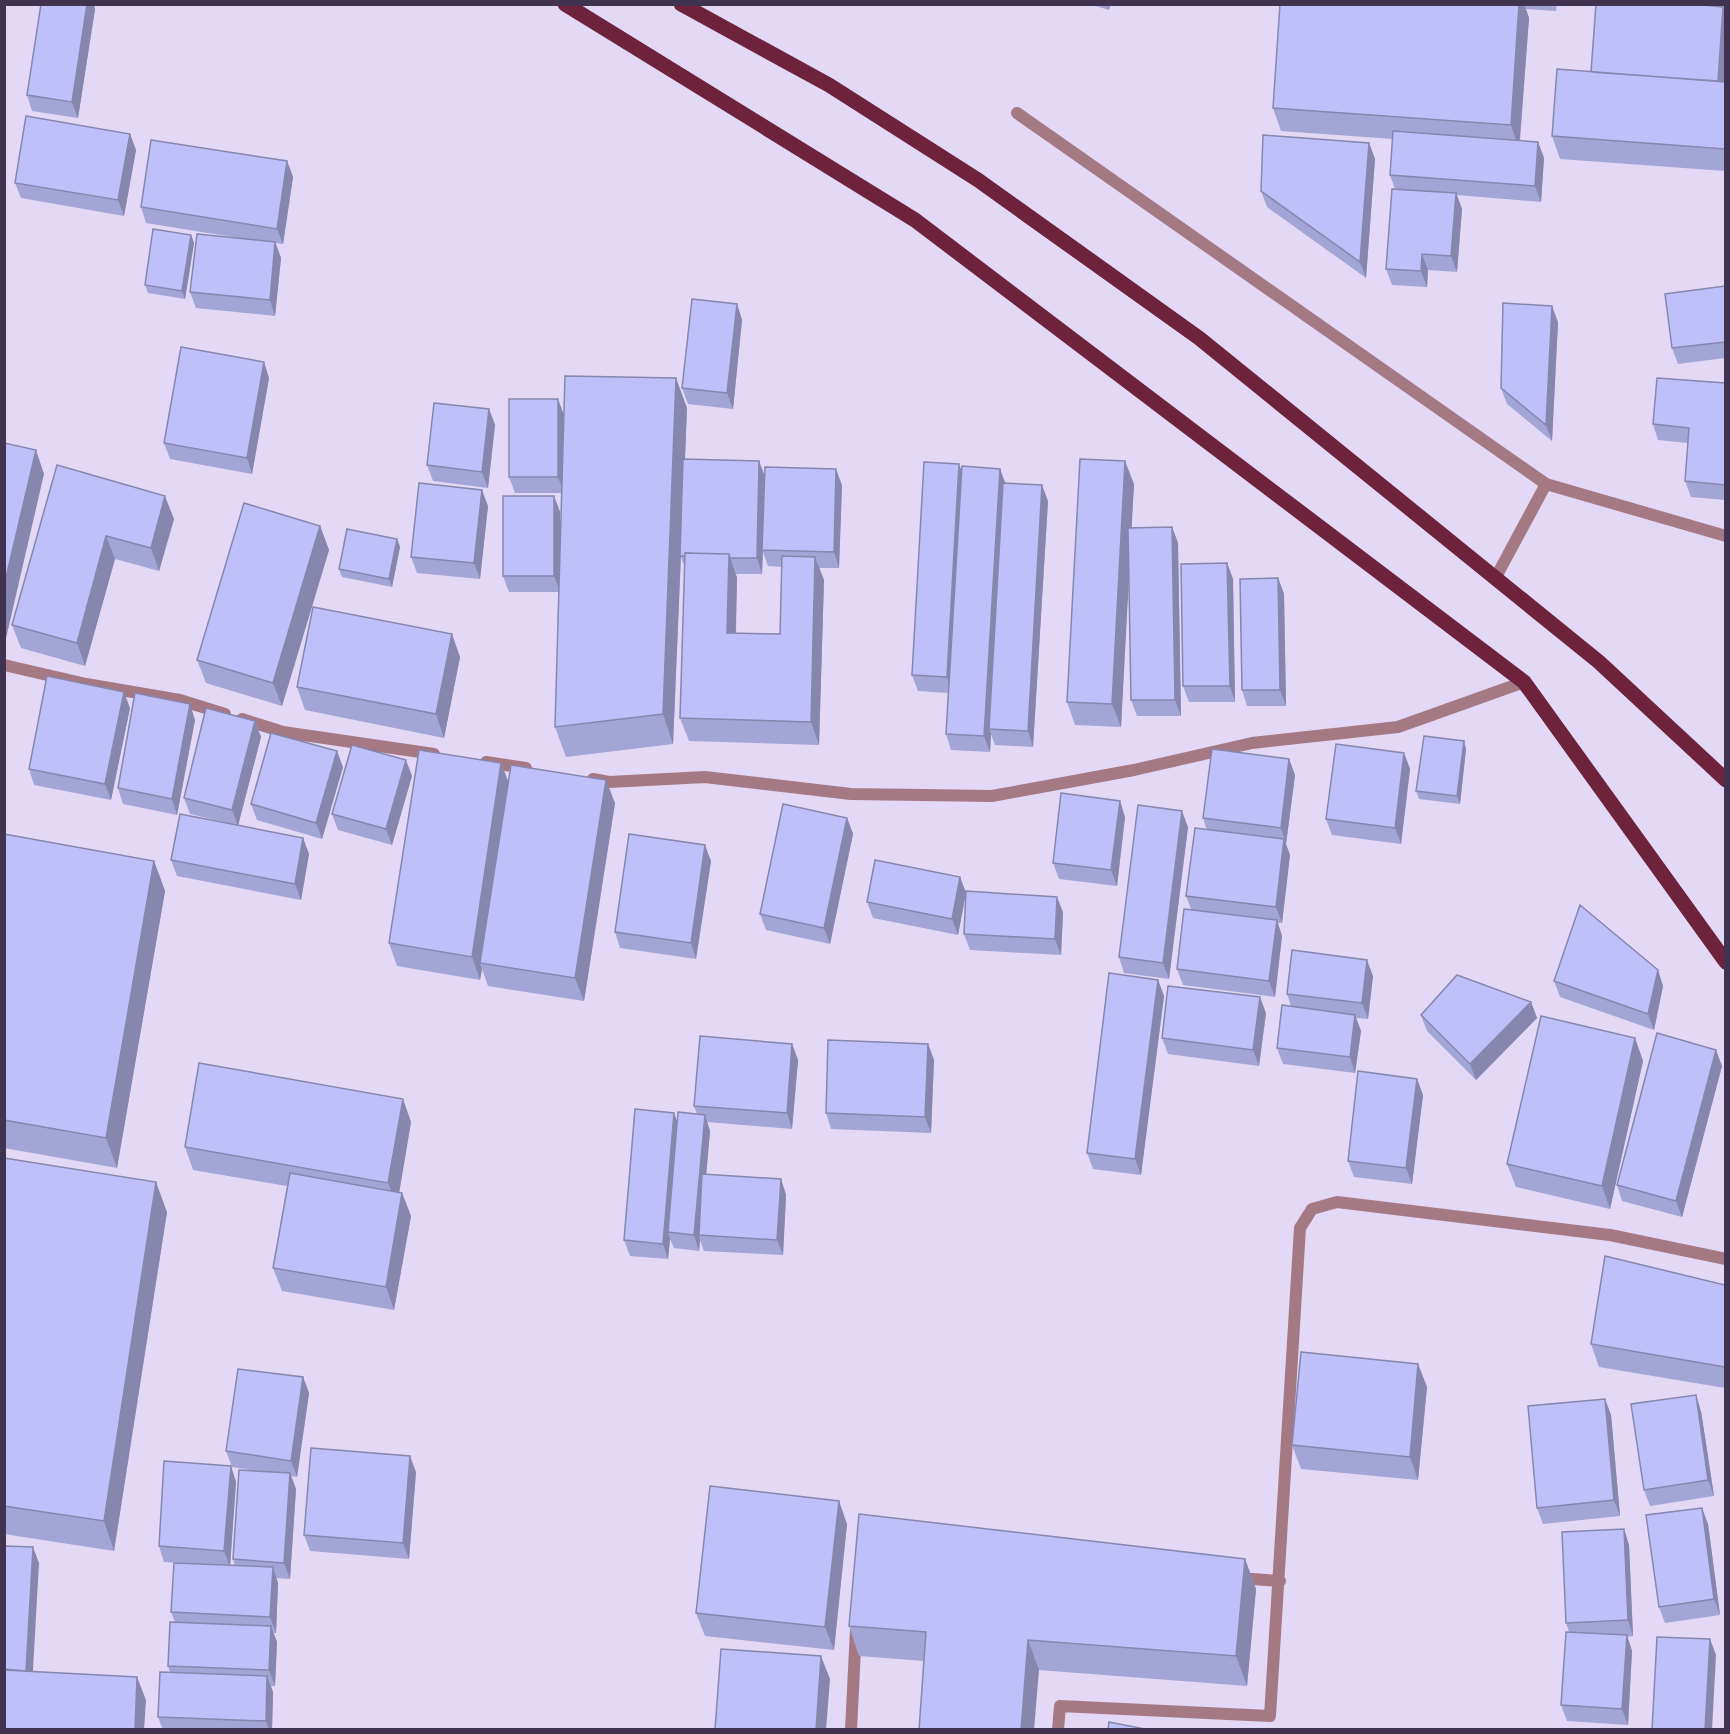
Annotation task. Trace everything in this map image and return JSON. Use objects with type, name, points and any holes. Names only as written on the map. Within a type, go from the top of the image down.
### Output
[{"type":"main road","points":[[565,4],[915,220],[1524,682],[1725,962]]},
{"type":"main road","points":[[681,4],[829,85],[978,180],[1199,338],[1599,662],[1725,780]]},
{"type":"street","points":[[1017,113],[1546,484],[1725,536]]},
{"type":"street","points":[[1496,577],[1546,484]]},
{"type":"street","points":[[4,665],[86,684],[180,700],[283,732],[443,755]]},
{"type":"street","points":[[585,778],[609,782],[705,777],[851,794],[992,796],[1134,770],[1252,743],[1398,727],[1524,682]]},
{"type":"street","points":[[478,761],[538,770]]},
{"type":"street","points":[[1058,1730],[1060,1706],[1270,1716],[1300,1228],[1312,1209],[1337,1202],[1610,1234],[1725,1259]]},
{"type":"street","points":[[1224,1577],[1280,1581]]},
{"type":"street","points":[[851,1730],[856,1621]]},
{"type":"building","points":[[41,4],[87,4],[72,102],[27,95]]},
{"type":"building","points":[[1280,4],[1519,4],[1511,125],[1273,108]]},
{"type":"building","points":[[1596,4],[1694,4],[1723,7],[1718,81],[1591,72]]},
{"type":"building","points":[[1557,69],[1725,82],[1725,149],[1552,136]]},
{"type":"building","points":[[26,116],[130,134],[118,200],[15,183]]},
{"type":"building","points":[[1393,131],[1538,142],[1535,186],[1390,175]]},
{"type":"building","points":[[1263,135],[1369,143],[1360,262],[1261,191]]},
{"type":"building","points":[[151,140],[287,161],[277,229],[141,207]]},
{"type":"building","points":[[1392,189],[1456,193],[1451,256],[1422,254],[1421,271],[1386,269]]},
{"type":"building","points":[[153,229],[191,235],[182,291],[145,285]]},
{"type":"building","points":[[197,234],[275,242],[270,300],[190,292]]},
{"type":"building","points":[[1725,286],[1725,342],[1672,348],[1665,294]]},
{"type":"building","points":[[692,299],[737,304],[727,393],[682,388]]},
{"type":"building","points":[[1503,303],[1552,306],[1546,425],[1501,388]]},
{"type":"building","points":[[181,347],[264,362],[247,458],[164,443]]},
{"type":"building","points":[[565,376],[676,378],[663,714],[555,727]]},
{"type":"building","points":[[1657,378],[1725,383],[1725,485],[1685,481],[1689,428],[1653,424]]},
{"type":"building","points":[[509,399],[558,399],[558,477],[509,477]]},
{"type":"building","points":[[434,403],[489,409],[482,472],[427,465]]},
{"type":"building","points":[[4,443],[36,450],[4,586]]},
{"type":"building","points":[[683,459],[759,461],[757,558],[730,558],[729,554],[685,553],[685,556],[680,556]]},
{"type":"building","points":[[1080,459],[1125,461],[1112,704],[1067,702]]},
{"type":"building","points":[[924,462],[959,464],[947,677],[912,675]]},
{"type":"building","points":[[57,465],[165,496],[151,548],[106,536],[77,643],[12,625]]},
{"type":"building","points":[[962,466],[1000,469],[984,736],[946,734]]},
{"type":"building","points":[[765,467],[836,469],[834,552],[762,550]]},
{"type":"building","points":[[419,483],[482,490],[474,563],[411,557]]},
{"type":"building","points":[[1003,483],[1042,485],[1028,731],[989,729]]},
{"type":"building","points":[[503,496],[554,496],[554,576],[503,576]]},
{"type":"building","points":[[244,503],[320,526],[273,683],[197,660]]},
{"type":"building","points":[[1172,527],[1175,700],[1131,700],[1128,528]]},
{"type":"building","points":[[347,529],[397,539],[389,579],[339,569]]},
{"type":"building","points":[[685,553],[729,554],[727,633],[780,634],[782,556],[815,557],[811,722],[680,718]]},
{"type":"building","points":[[1227,563],[1230,686],[1183,686],[1181,564]]},
{"type":"building","points":[[1278,578],[1280,690],[1242,690],[1240,579]]},
{"type":"building","points":[[313,607],[452,634],[436,714],[297,687]]},
{"type":"building","points":[[47,676],[124,692],[105,784],[29,769]]},
{"type":"building","points":[[135,693],[190,704],[172,799],[118,788]]},
{"type":"building","points":[[206,708],[255,721],[232,810],[184,798]]},
{"type":"building","points":[[271,733],[337,751],[316,823],[251,804]]},
{"type":"building","points":[[1424,736],[1464,741],[1457,796],[1416,791]]},
{"type":"building","points":[[1336,744],[1404,753],[1395,828],[1326,819]]},
{"type":"building","points":[[352,745],[406,760],[386,829],[332,814]]},
{"type":"building","points":[[1212,749],[1289,759],[1281,828],[1203,818]]},
{"type":"building","points":[[419,750],[501,763],[472,957],[389,943]]},
{"type":"building","points":[[511,765],[606,780],[575,978],[480,963]]},
{"type":"building","points":[[1061,793],[1120,801],[1111,870],[1053,863]]},
{"type":"building","points":[[783,804],[847,818],[824,928],[760,914]]},
{"type":"building","points":[[1138,805],[1182,811],[1163,963],[1119,957]]},
{"type":"building","points":[[180,814],[303,838],[295,884],[171,860]]},
{"type":"building","points":[[1195,828],[1284,839],[1276,907],[1186,896]]},
{"type":"building","points":[[4,834],[154,861],[106,1138],[4,1120]]},
{"type":"building","points":[[629,834],[705,845],[691,943],[615,932]]},
{"type":"building","points":[[875,860],[960,877],[952,919],[867,902]]},
{"type":"building","points":[[966,891],[1057,897],[1055,939],[964,934]]},
{"type":"building","points":[[1580,905],[1658,970],[1648,1014],[1554,981]]},
{"type":"building","points":[[1184,909],[1277,920],[1269,981],[1177,969]]},
{"type":"building","points":[[1292,950],[1367,960],[1362,1003],[1287,994]]},
{"type":"building","points":[[1109,973],[1158,980],[1135,1159],[1087,1153]]},
{"type":"building","points":[[1457,975],[1531,1002],[1470,1064],[1421,1015]]},
{"type":"building","points":[[1168,986],[1260,997],[1253,1050],[1162,1038]]},
{"type":"building","points":[[1282,1005],[1355,1015],[1350,1057],[1277,1048]]},
{"type":"building","points":[[1541,1016],[1635,1038],[1602,1186],[1507,1164]]},
{"type":"building","points":[[1657,1033],[1716,1050],[1676,1201],[1617,1185]]},
{"type":"building","points":[[700,1036],[792,1044],[787,1113],[694,1106]]},
{"type":"building","points":[[828,1040],[928,1044],[925,1117],[826,1113]]},
{"type":"building","points":[[199,1063],[403,1099],[388,1183],[185,1147]]},
{"type":"building","points":[[1358,1071],[1417,1079],[1406,1168],[1348,1161]]},
{"type":"building","points":[[635,1109],[674,1113],[663,1244],[624,1240]]},
{"type":"building","points":[[678,1112],[705,1115],[694,1235],[668,1232]]},
{"type":"building","points":[[4,1158],[156,1182],[104,1521],[4,1506]]},
{"type":"building","points":[[290,1173],[402,1193],[386,1287],[273,1268]]},
{"type":"building","points":[[702,1174],[781,1179],[777,1240],[699,1235]]},
{"type":"building","points":[[1605,1256],[1725,1285],[1725,1367],[1591,1344]]},
{"type":"building","points":[[1301,1352],[1418,1364],[1410,1457],[1292,1445]]},
{"type":"building","points":[[238,1369],[303,1377],[291,1461],[226,1451]]},
{"type":"building","points":[[1696,1395],[1708,1480],[1644,1490],[1631,1404]]},
{"type":"building","points":[[1605,1399],[1614,1500],[1537,1508],[1528,1406]]},
{"type":"building","points":[[311,1448],[410,1456],[403,1543],[304,1535]]},
{"type":"building","points":[[164,1461],[231,1466],[224,1551],[159,1546]]},
{"type":"building","points":[[239,1470],[290,1473],[284,1563],[233,1559]]},
{"type":"building","points":[[710,1486],[839,1501],[825,1627],[696,1613]]},
{"type":"building","points":[[1702,1508],[1714,1599],[1659,1607],[1646,1515]]},
{"type":"building","points":[[859,1514],[1245,1559],[1236,1656],[1028,1640],[1021,1730],[919,1730],[926,1632],[849,1626]]},
{"type":"building","points":[[1624,1529],[1628,1620],[1566,1623],[1562,1532]]},
{"type":"building","points":[[4,1546],[33,1547],[26,1671],[4,1669]]},
{"type":"building","points":[[174,1563],[273,1567],[270,1617],[171,1612]]},
{"type":"building","points":[[170,1622],[271,1626],[269,1670],[168,1666]]},
{"type":"building","points":[[1566,1632],[1627,1635],[1622,1709],[1561,1705]]},
{"type":"building","points":[[1657,1637],[1710,1639],[1705,1730],[1652,1730]]},
{"type":"building","points":[[721,1649],[821,1656],[816,1730],[715,1730]]},
{"type":"building","points":[[4,1670],[137,1677],[135,1730],[4,1730]]},
{"type":"building","points":[[160,1672],[267,1676],[266,1721],[158,1717]]},
{"type":"building","points":[[1109,1722],[1150,1730],[1108,1730]]}]
